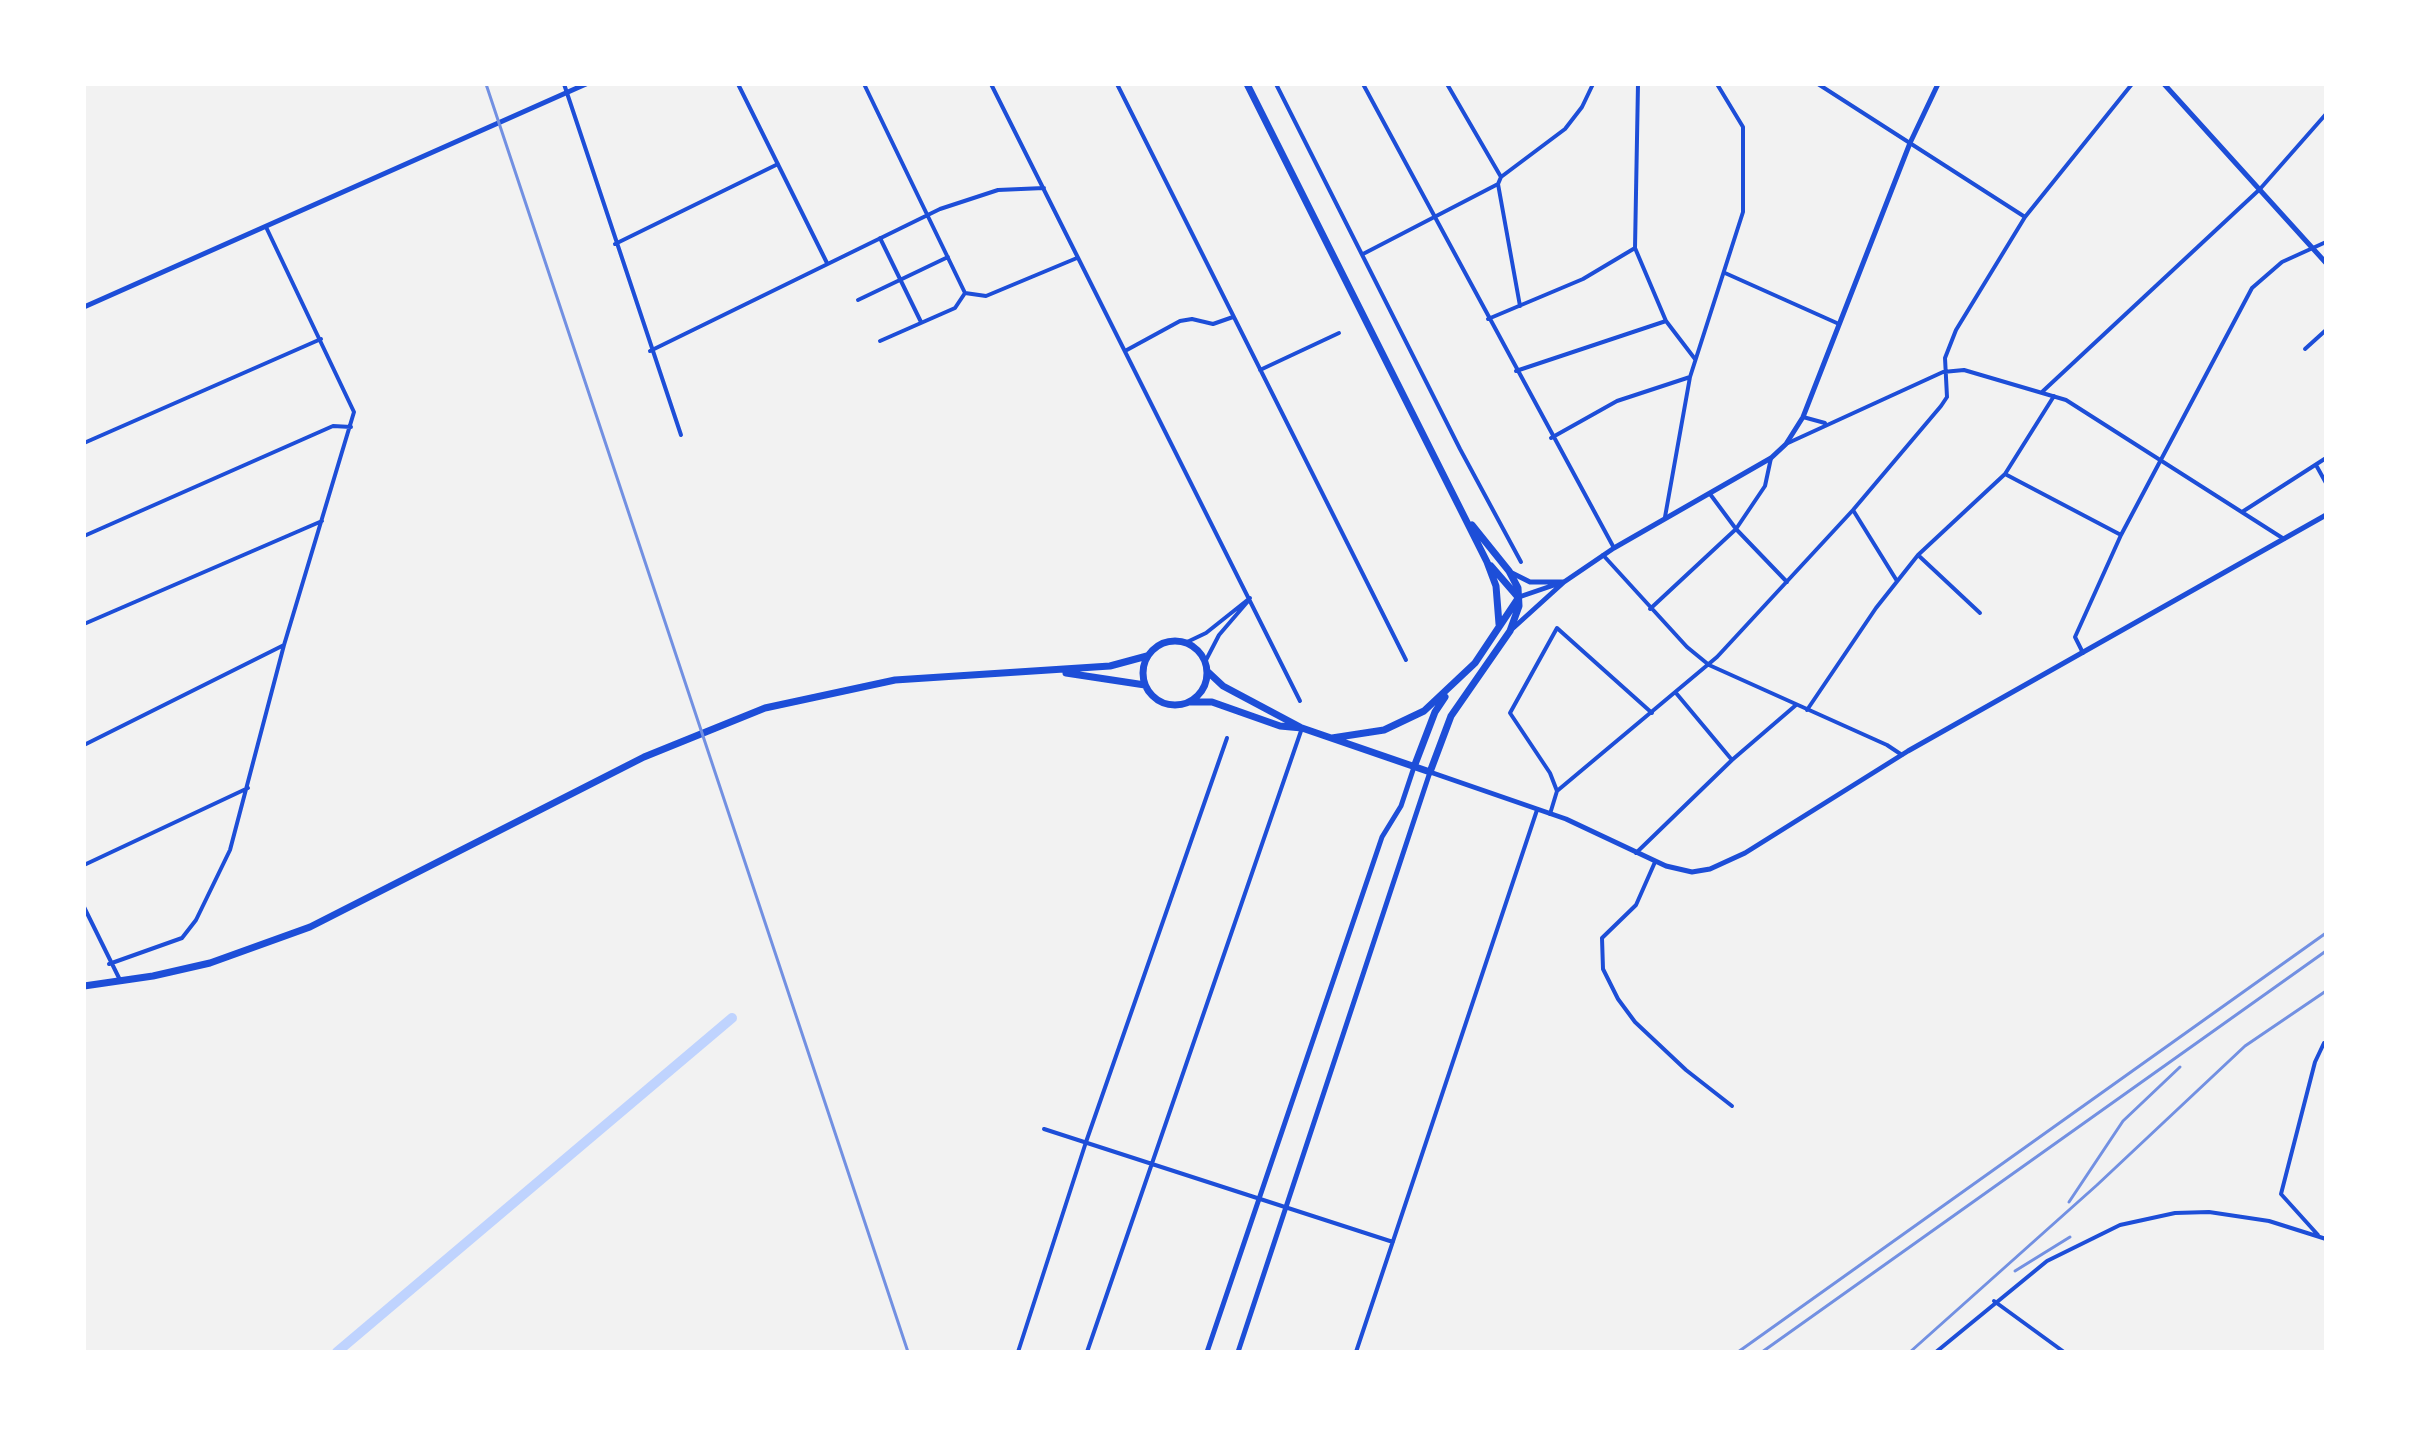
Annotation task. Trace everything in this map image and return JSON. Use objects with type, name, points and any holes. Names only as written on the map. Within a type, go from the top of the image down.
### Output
[{"type":"main road","points":[[1247,84],[1487,562],[1496,586],[1499,624]]},
{"type":"main road","points":[[84,986],[210,963],[310,927],[644,757],[765,708],[895,680],[1048,672],[1129,663],[1147,656],[1164,643],[1185,643],[1197,650],[1206,667],[1223,686],[1302,728],[1430,772],[1451,716],[1510,631],[1519,597],[1509,571],[1463,515]]},
{"type":"main road","points":[[1487,562],[1519,597]]},
{"type":"main road","points":[[1330,738],[1384,730],[1424,711],[1475,663],[1519,597]]},
{"type":"main road","points":[[1147,656],[1143,670],[1145,685],[1154,698],[1164,704],[1212,702],[1280,726],[1302,728]]},
{"type":"main road","points":[[1189,702],[1203,689],[1206,667]]},
{"type":"main road","points":[[1048,672],[1145,685]]},
{"type":"main road","points":[[1414,767],[1435,712],[1453,686]]},
{"type":"street","points":[[564,84],[650,351],[681,435]]},
{"type":"street","points":[[84,307],[586,84]]},
{"type":"street","points":[[738,84],[827,263]]},
{"type":"street","points":[[864,84],[965,293]]},
{"type":"street","points":[[991,84],[1300,701]]},
{"type":"street","points":[[1117,84],[1406,660]]},
{"type":"street","points":[[1276,84],[1505,537],[1521,562]]},
{"type":"street","points":[[1363,84],[1551,438],[1614,548]]},
{"type":"street","points":[[1447,84],[1501,177]]},
{"type":"street","points":[[1520,306],[1498,184],[1501,177],[1565,129],[1582,107],[1593,84]]},
{"type":"street","points":[[1638,84],[1635,248],[1666,321],[1695,359]]},
{"type":"street","points":[[1665,517],[1690,377],[1743,212],[1745,137],[1738,116],[1717,84]]},
{"type":"street","points":[[1818,84],[2025,217]]},
{"type":"street","points":[[1510,631],[1564,582],[1603,555],[1771,458],[1786,444],[1803,417],[1910,143],[1938,84]]},
{"type":"street","points":[[1550,814],[1557,791],[1709,665],[1853,510],[1941,406],[1947,397],[1943,372],[1948,345],[1956,330],[2025,217],[2132,84]]},
{"type":"street","points":[[2164,84],[2326,263]]},
{"type":"street","points":[[2042,393],[2260,189],[2326,114]]},
{"type":"street","points":[[615,244],[778,164]]},
{"type":"street","points":[[1362,255],[1498,184]]},
{"type":"street","points":[[650,351],[928,215],[998,190],[1044,188]]},
{"type":"street","points":[[109,964],[164,948],[182,938],[196,920],[230,850],[284,645],[351,427],[352,402],[266,227]]},
{"type":"street","points":[[880,238],[921,323]]},
{"type":"street","points":[[2083,653],[2075,637],[2121,535],[2252,288],[2282,262],[2326,242]]},
{"type":"street","points":[[1488,319],[1583,279],[1635,248]]},
{"type":"street","points":[[858,300],[948,257]]},
{"type":"street","points":[[965,293],[986,296],[1077,258]]},
{"type":"street","points":[[1725,273],[1840,325]]},
{"type":"street","points":[[880,341],[955,308],[965,293]]},
{"type":"street","points":[[1124,351],[1180,321],[1192,319],[1213,324],[1233,317]]},
{"type":"street","points":[[1516,371],[1666,321]]},
{"type":"street","points":[[2305,349],[2326,330]]},
{"type":"street","points":[[1260,370],[1339,333]]},
{"type":"street","points":[[84,443],[321,339]]},
{"type":"street","points":[[1786,444],[1943,372],[1964,370],[2066,400],[2284,539]]},
{"type":"street","points":[[1551,438],[1617,401],[1690,377]]},
{"type":"street","points":[[1807,710],[1918,555],[2005,474],[2054,396]]},
{"type":"street","points":[[1803,417],[1827,423]]},
{"type":"street","points":[[84,536],[333,426],[351,427]]},
{"type":"street","points":[[1650,609],[1736,529],[1765,486],[1771,458]]},
{"type":"street","points":[[2242,512],[2326,458]]},
{"type":"street","points":[[2316,465],[2326,483]]},
{"type":"street","points":[[2005,474],[2121,535]]},
{"type":"street","points":[[1710,494],[1736,529],[1787,583]]},
{"type":"street","points":[[1853,510],[1897,581]]},
{"type":"street","points":[[1238,1352],[1430,772],[1550,814],[1655,862],[1692,872],[1719,866],[1902,755],[2326,515]]},
{"type":"street","points":[[84,624],[322,521]]},
{"type":"street","points":[[1603,555],[1650,609],[1709,665],[1887,745],[1902,755]]},
{"type":"street","points":[[1918,555],[1980,613]]},
{"type":"street","points":[[1509,571],[1530,582],[1564,582]]},
{"type":"street","points":[[1519,597],[1564,582]]},
{"type":"street","points":[[1185,643],[1206,633],[1250,598]]},
{"type":"street","points":[[1206,667],[1219,635],[1250,598]]},
{"type":"street","points":[[1557,791],[1550,773],[1513,723],[1510,713],[1557,628],[1652,713]]},
{"type":"street","points":[[84,745],[284,645]]},
{"type":"street","points":[[1676,693],[1732,760]]},
{"type":"street","points":[[1636,853],[1732,760],[1796,705]]},
{"type":"street","points":[[1087,1352],[1302,728]]},
{"type":"street","points":[[1018,1352],[1086,1142],[1227,738]]},
{"type":"street","points":[[1207,1352],[1382,837],[1401,806],[1414,767]]},
{"type":"street","points":[[84,865],[248,788]]},
{"type":"street","points":[[1356,1352],[1537,810]]},
{"type":"street","points":[[1655,862],[1636,905],[1602,938],[1603,969],[1618,999],[1654,1042],[1732,1106]]},
{"type":"street","points":[[84,907],[109,964],[121,981]]},
{"type":"street","points":[[2323,1238],[2281,1194],[2315,1062],[2324,1043]]},
{"type":"street","points":[[1044,1129],[1393,1242]]},
{"type":"street","points":[[1936,1352],[1994,1301],[2075,1244],[2104,1231],[2155,1216],[2193,1212],[2269,1221],[2323,1238]]},
{"type":"street","points":[[1994,1301],[2064,1352]]},
{"type":"waterway","points":[[337,1352],[732,1018]]},
{"type":"railway","points":[[486,84],[908,1352]]},
{"type":"railway","points":[[1738,1352],[2326,933]]},
{"type":"railway","points":[[1762,1352],[2326,951]]},
{"type":"railway","points":[[1910,1352],[2097,1185],[2245,1046],[2326,991]]},
{"type":"railway","points":[[2069,1202],[2123,1121],[2180,1067]]},
{"type":"railway","points":[[2015,1271],[2070,1237]]}]
